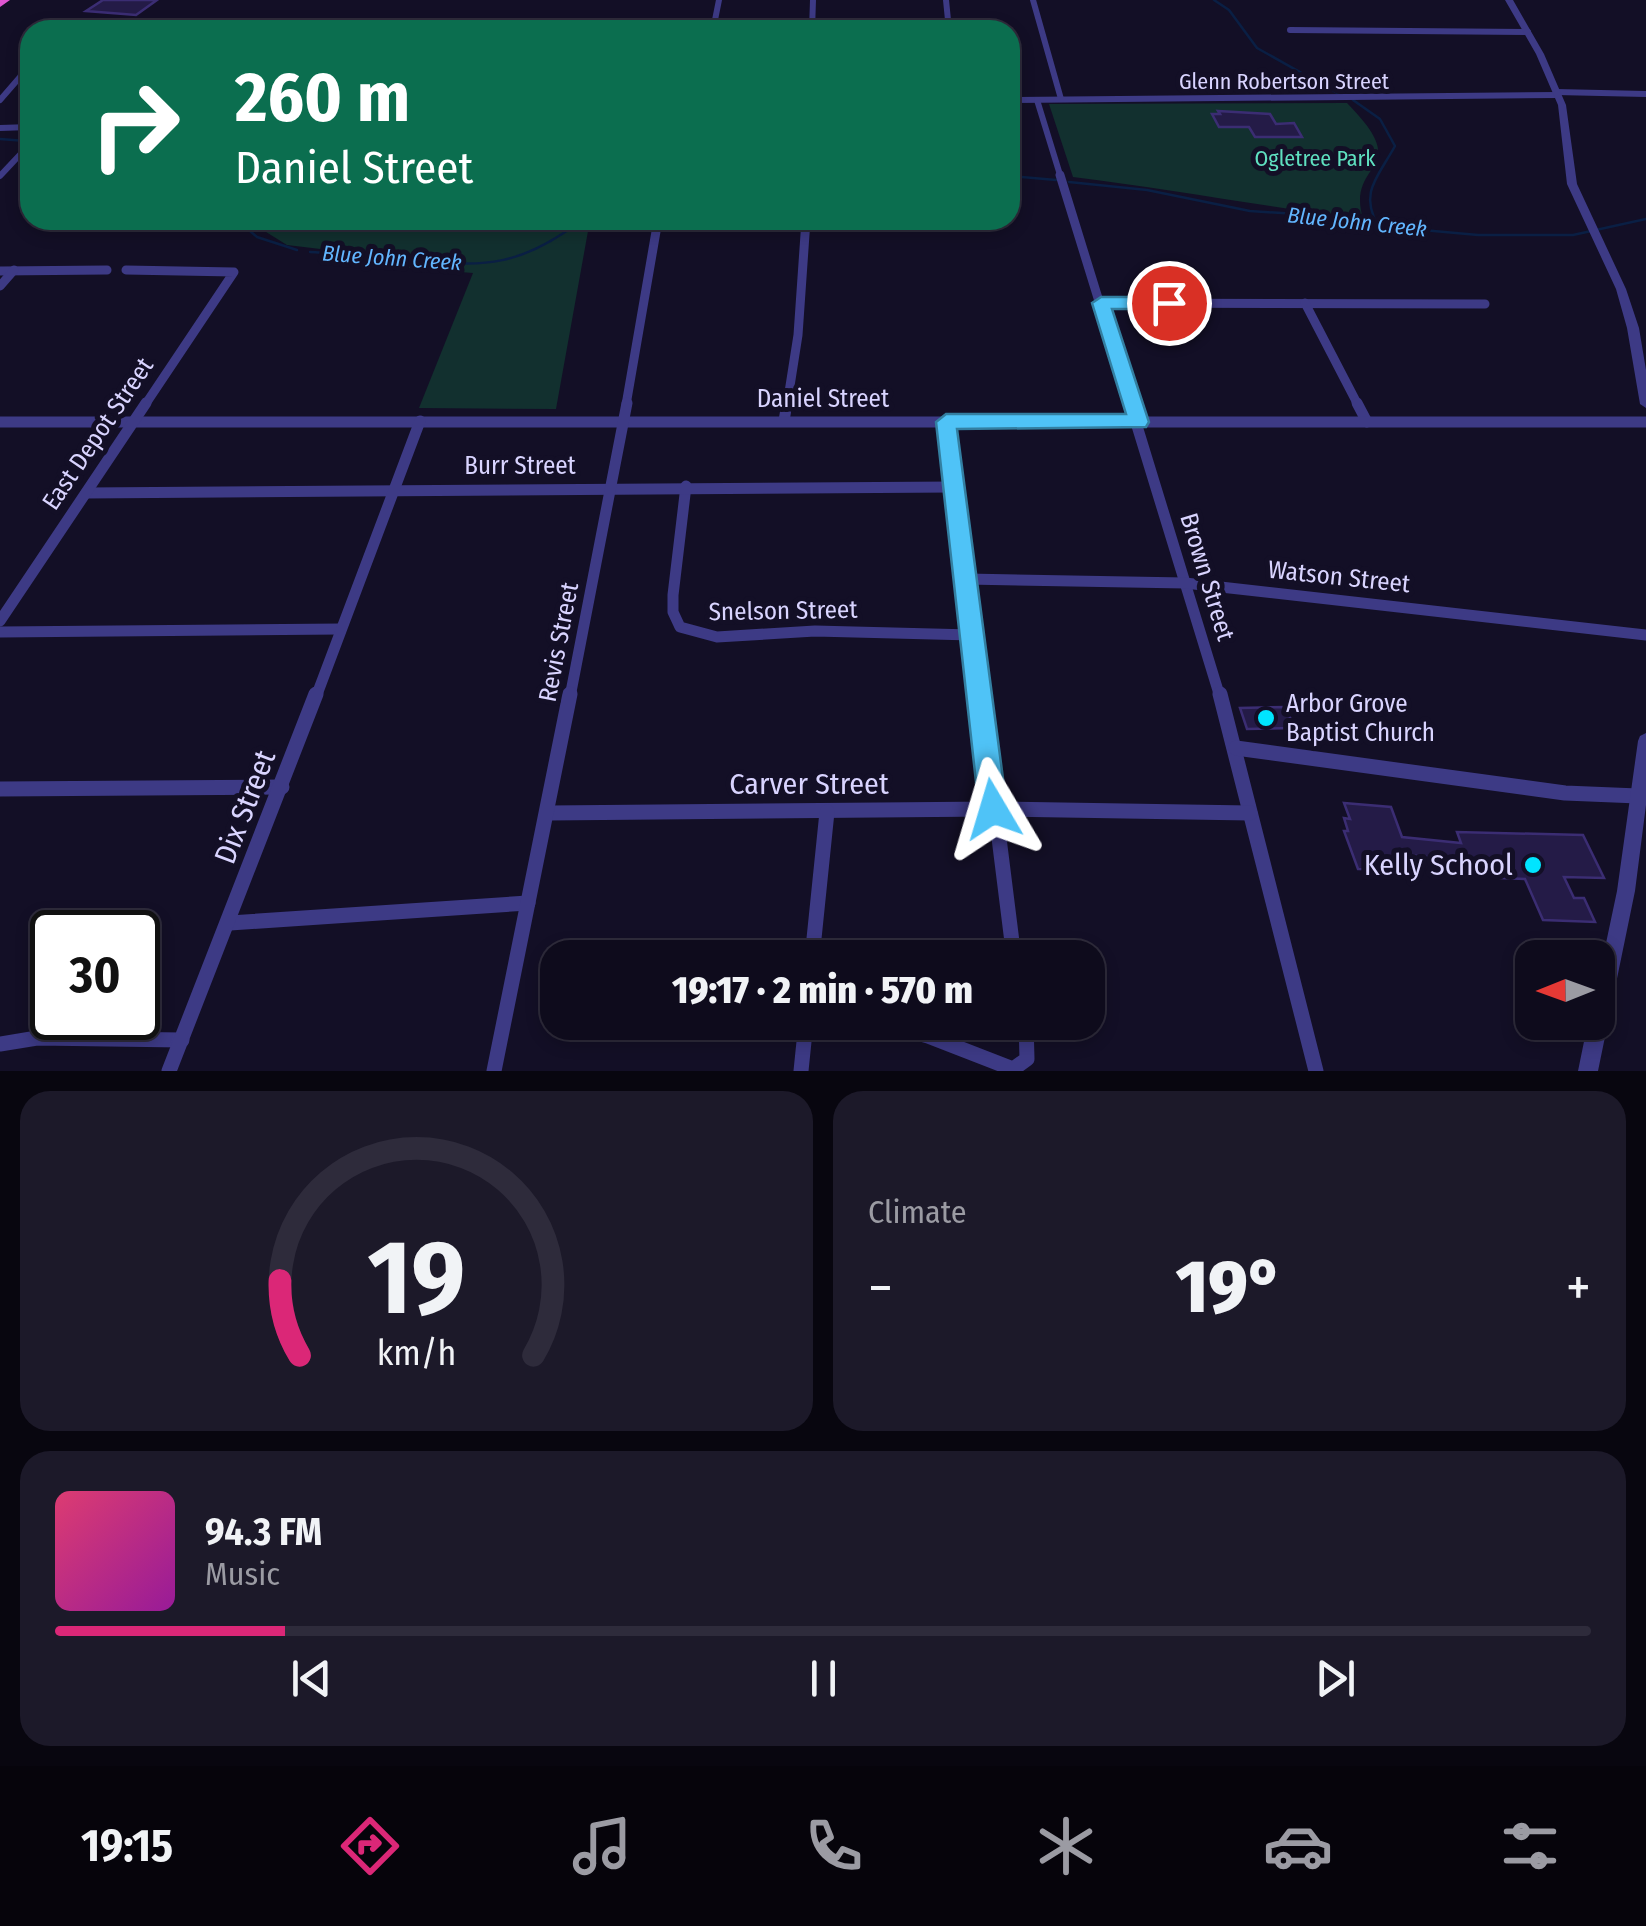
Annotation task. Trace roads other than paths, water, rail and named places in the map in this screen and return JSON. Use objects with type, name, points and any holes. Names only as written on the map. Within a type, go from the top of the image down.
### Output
[{"type":"street","points":[[1034,0],[1060,99]]},
{"type":"street","points":[[1509,0],[1557,94],[1564,116],[1572,184],[1620,288],[1643,363],[1646,404]]},
{"type":"street","points":[[1290,30],[1528,32]]},
{"type":"street","points":[[0,100],[20,77]]},
{"type":"street","name":"Glenn Robertson Street","points":[[1020,100],[1646,94]]},
{"type":"street","name":"Brown Street","points":[[1037,100],[1236,748],[1316,1071]]},
{"type":"street","points":[[0,176],[20,155]]},
{"type":"street","name":"Revis Street","points":[[494,1071],[625,421],[656,230]]},
{"type":"street","points":[[784,422],[798,336],[805,230]]},
{"type":"street","points":[[0,286],[14,270]]},
{"type":"street","points":[[0,271],[107,270]]},
{"type":"street","name":"East Depot Street","points":[[0,621],[234,272],[126,270]]},
{"type":"street","points":[[1101,303],[1485,304]]},
{"type":"street","points":[[1305,303],[1367,422]]},
{"type":"street","name":"Dix Street","points":[[169,1071],[230,923],[420,421]]},
{"type":"street","name":"Daniel Street","points":[[0,422],[1646,422]]},
{"type":"street","points":[[946,422],[1011,940]]},
{"type":"street","name":"Snelson Street","points":[[686,486],[673,595],[673,612],[680,628],[717,637],[815,632],[972,634]]},
{"type":"street","name":"Burr Street","points":[[86,493],[954,487]]},
{"type":"street","name":"Watson Street","points":[[966,578],[1186,583],[1646,634]]},
{"type":"street","points":[[0,632],[341,629]]},
{"type":"street","points":[[1588,1071],[1626,890],[1646,742]]},
{"type":"street","points":[[1236,748],[1566,793],[1642,786]]},
{"type":"street","points":[[0,788],[282,787]]},
{"type":"street","name":"Carver Street","points":[[549,813],[993,809],[1250,812]]},
{"type":"street","points":[[814,940],[827,812]]},
{"type":"street","points":[[230,923],[528,903]]},
{"type":"street","points":[[0,1044],[37,1038],[182,1040]]},
{"type":"street","points":[[801,1071],[804,1040]]},
{"type":"street","points":[[938,1040],[1013,1069],[1028,1059],[1027,1040]]},
{"type":"waterway","points":[[1214,0],[1229,10],[1257,48],[1339,94]]},
{"type":"waterway","points":[[1353,100],[1380,119],[1395,146],[1371,194],[1370,204],[1378,226]]},
{"type":"waterway","name":"Blue John Creek","points":[[0,139],[20,141]]},
{"type":"waterway","name":"Blue John Creek","points":[[1020,177],[1056,180]]},
{"type":"waterway","name":"Blue John Creek","points":[[1069,182],[1147,190],[1250,211],[1329,216],[1378,226]]},
{"type":"waterway","name":"Blue John Creek","points":[[1378,226],[1478,235],[1573,235],[1646,219]]},
{"type":"waterway","name":"Blue John Creek","points":[[249,230],[257,237],[297,250]]},
{"type":"waterway","name":"Blue John Creek","points":[[310,252],[483,263],[522,255],[568,230]]},
{"type":"place","name":"Arbor Grove Baptist Church","points":[[1266,718]]},
{"type":"place","name":"Kelly School","points":[[1533,865]]},
{"type":"park label","name":"Ogletree Park","points":[[1315,158]]}]
